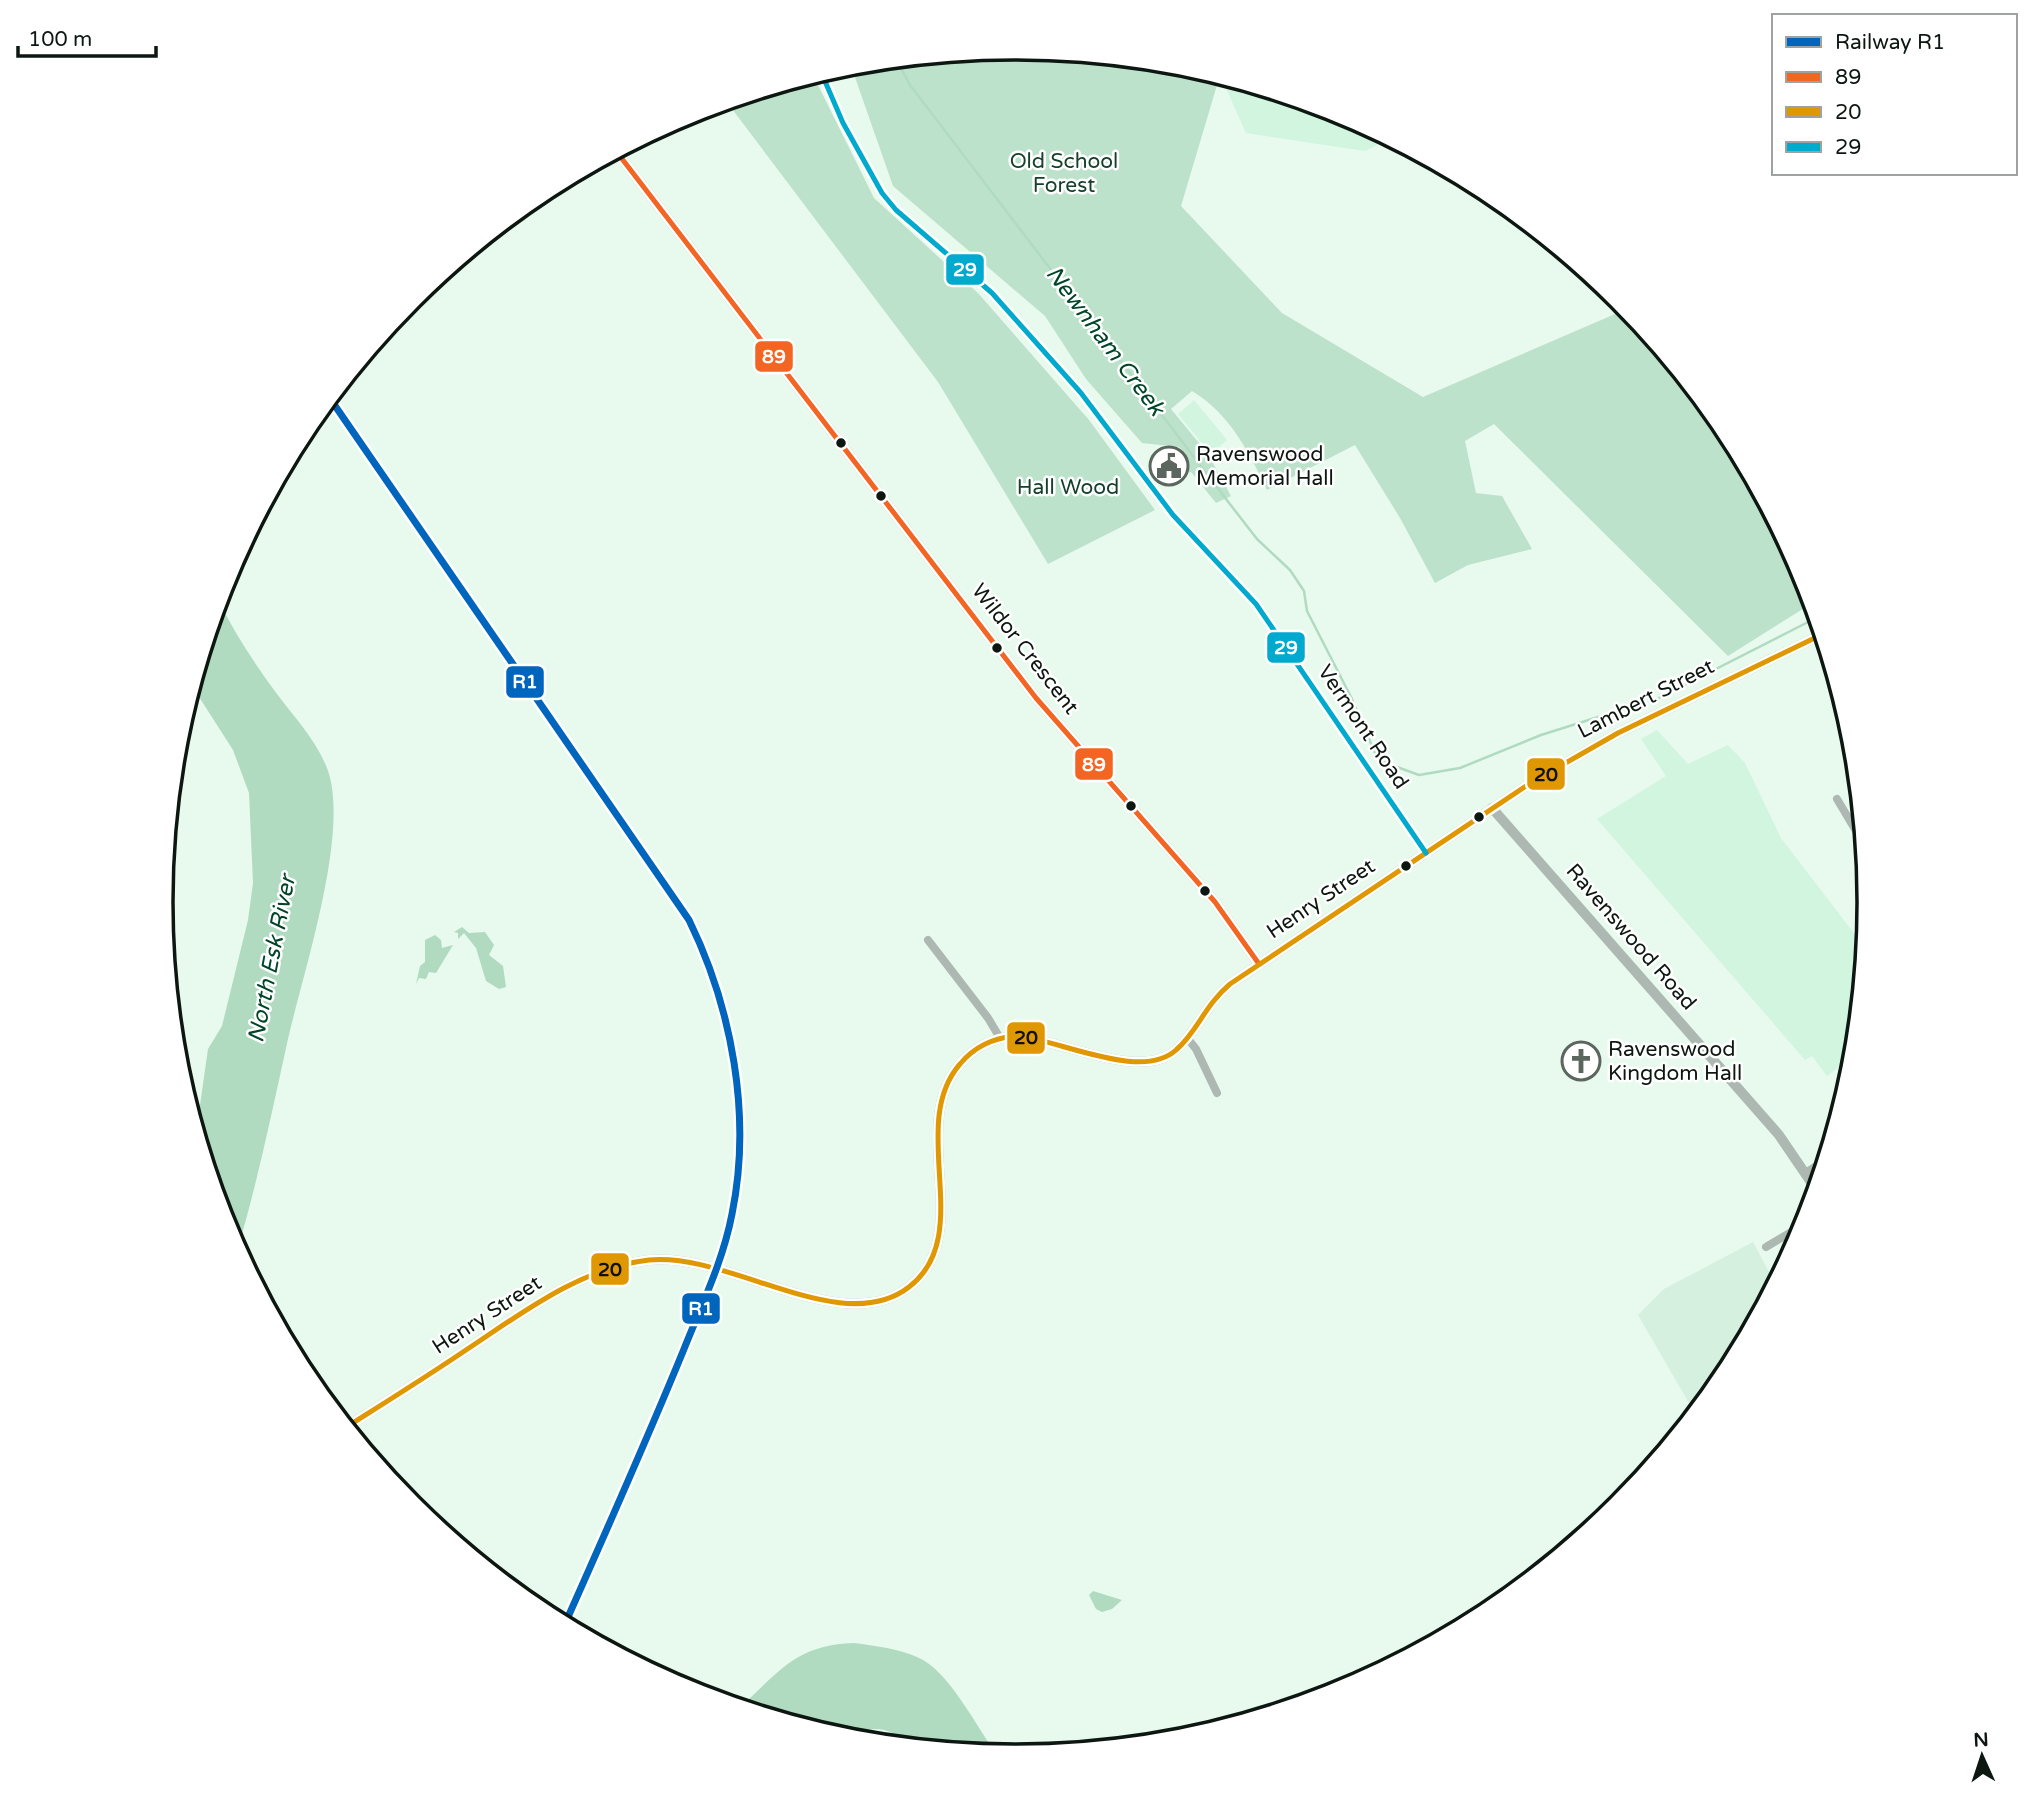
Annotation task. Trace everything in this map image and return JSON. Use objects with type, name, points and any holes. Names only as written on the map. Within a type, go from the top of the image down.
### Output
[{"type":"street","name":"Vermont Road","points":[[825,82],[844,124],[882,193],[903,216],[992,293],[1081,393],[1170,512],[1256,604],[1426,853]]},
{"type":"street","name":"Wildor Crescent","points":[[621,158],[1036,698],[1215,902],[1259,964]]},
{"type":"street","name":"Lambert Street","points":[[1492,808],[1618,733],[1816,638]]},
{"type":"street","points":[[1836,799],[1855,830]]},
{"type":"street","name":"Henry Street","points":[[353,1423],[547,1298],[611,1268],[652,1260],[689,1262],[851,1305],[872,1304],[901,1293],[923,1273],[936,1248],[940,1217],[938,1117],[943,1092],[963,1060],[978,1048],[1000,1038],[1034,1038],[1143,1063],[1164,1058],[1188,1039],[1213,998],[1259,964],[1492,808]]},
{"type":"street","name":"Ravenswood Road","points":[[1492,808],[1779,1135],[1811,1180]]},
{"type":"street","points":[[928,940],[988,1018],[1000,1038]]},
{"type":"street","points":[[1188,1039],[1196,1048],[1217,1093]]},
{"type":"street","points":[[1807,1172],[1816,1165]]},
{"type":"street","points":[[1766,1247],[1791,1232]]},
{"type":"shaded area","points":[[1225,86],[1286,104],[1381,143],[1365,151],[1246,133]]},
{"type":"shaded area","points":[[1194,400],[1227,440],[1211,454],[1178,414]]},
{"type":"shaded area","points":[[1657,730],[1688,764],[1728,745],[1745,763],[1781,838],[1857,938],[1851,1013],[1842,1064],[1827,1076],[1812,1056],[1805,1060],[1597,819],[1666,776],[1641,739]]},
{"type":"shaded area","points":[[1753,1242],[1771,1276],[1746,1324],[1691,1406],[1638,1315],[1664,1289]]},
{"type":"green space","name":"Old School Forest","points":[[960,61],[1071,61],[1126,67],[1217,84],[1181,206],[1282,313],[1423,397],[1618,313],[1684,389],[1746,481],[1772,530],[1805,608],[1728,656],[1494,424],[1465,441],[1476,493],[1502,496],[1532,549],[1468,565],[1435,583],[1400,518],[1355,445],[1267,490],[1228,422],[1192,391],[1171,409],[1208,454],[1231,496],[1216,503],[1191,472],[1180,475],[1186,454],[1179,447],[1142,443],[1086,379],[1045,316],[893,186],[854,75]]},
{"type":"green space","name":"Hall Wood","points":[[817,84],[874,198],[978,293],[1089,420],[1155,510],[1048,564],[938,382],[732,109]]},
{"type":"water","name":"North Esk River","points":[[225,612],[253,660],[317,748],[327,768],[333,795],[333,827],[322,902],[241,1235],[217,1173],[199,1112],[208,1049],[222,1026],[248,920],[253,883],[249,793],[233,750],[198,696]]},
{"type":"water","points":[[462,927],[469,933],[485,932],[494,945],[489,955],[503,966],[506,987],[499,989],[486,981],[476,948],[464,933],[458,939],[458,933],[454,932]]},
{"type":"water","points":[[435,935],[441,940],[442,948],[453,945],[436,973],[429,972],[426,979],[419,978],[416,984],[420,966],[425,962],[425,940]]},
{"type":"water","points":[[1093,1591],[1122,1600],[1112,1609],[1102,1612],[1096,1609],[1089,1595]]},
{"type":"water","points":[[854,1643],[902,1651],[929,1664],[962,1701],[991,1745],[905,1738],[881,1729],[851,1729],[797,1717],[746,1701],[789,1663],[816,1649]]},
{"type":"waterway","name":"Newnham Creek","points":[[901,68],[910,85],[1257,539],[1290,570],[1304,591],[1307,611],[1351,697],[1378,760],[1419,775],[1460,768],[1541,735],[1630,707]]},
{"type":"waterway","name":"Newnham Creek","points":[[1653,701],[1810,621]]},
{"type":"rail line","name":"R1","points":[[335,406],[689,920],[717,989],[727,1026],[739,1101],[740,1139],[738,1177],[723,1249],[655,1419],[568,1617]]},
{"type":"transit line","name":"29","points":[[825,82],[843,123],[882,193],[896,210],[992,293],[1081,393],[1173,515],[1256,604],[1426,853]]},
{"type":"transit line","name":"89","points":[[621,158],[1036,698],[1215,902],[1259,964]]},
{"type":"transit line","name":"20","points":[[353,1423],[530,1307],[576,1282],[624,1265],[649,1260],[681,1261],[819,1299],[852,1304],[882,1300],[909,1287],[928,1265],[938,1239],[941,1210],[939,1118],[945,1089],[960,1064],[978,1048],[992,1041],[1015,1036],[1121,1060],[1142,1062],[1161,1059],[1184,1043],[1221,992],[1230,984],[1529,784],[1618,733],[1816,638]]},
{"type":"place","name":"Ravenswood Memorial Hall","points":[[1169,466]]},
{"type":"place","name":"Ravenswood Kingdom Hall","points":[[1581,1061]]}]
